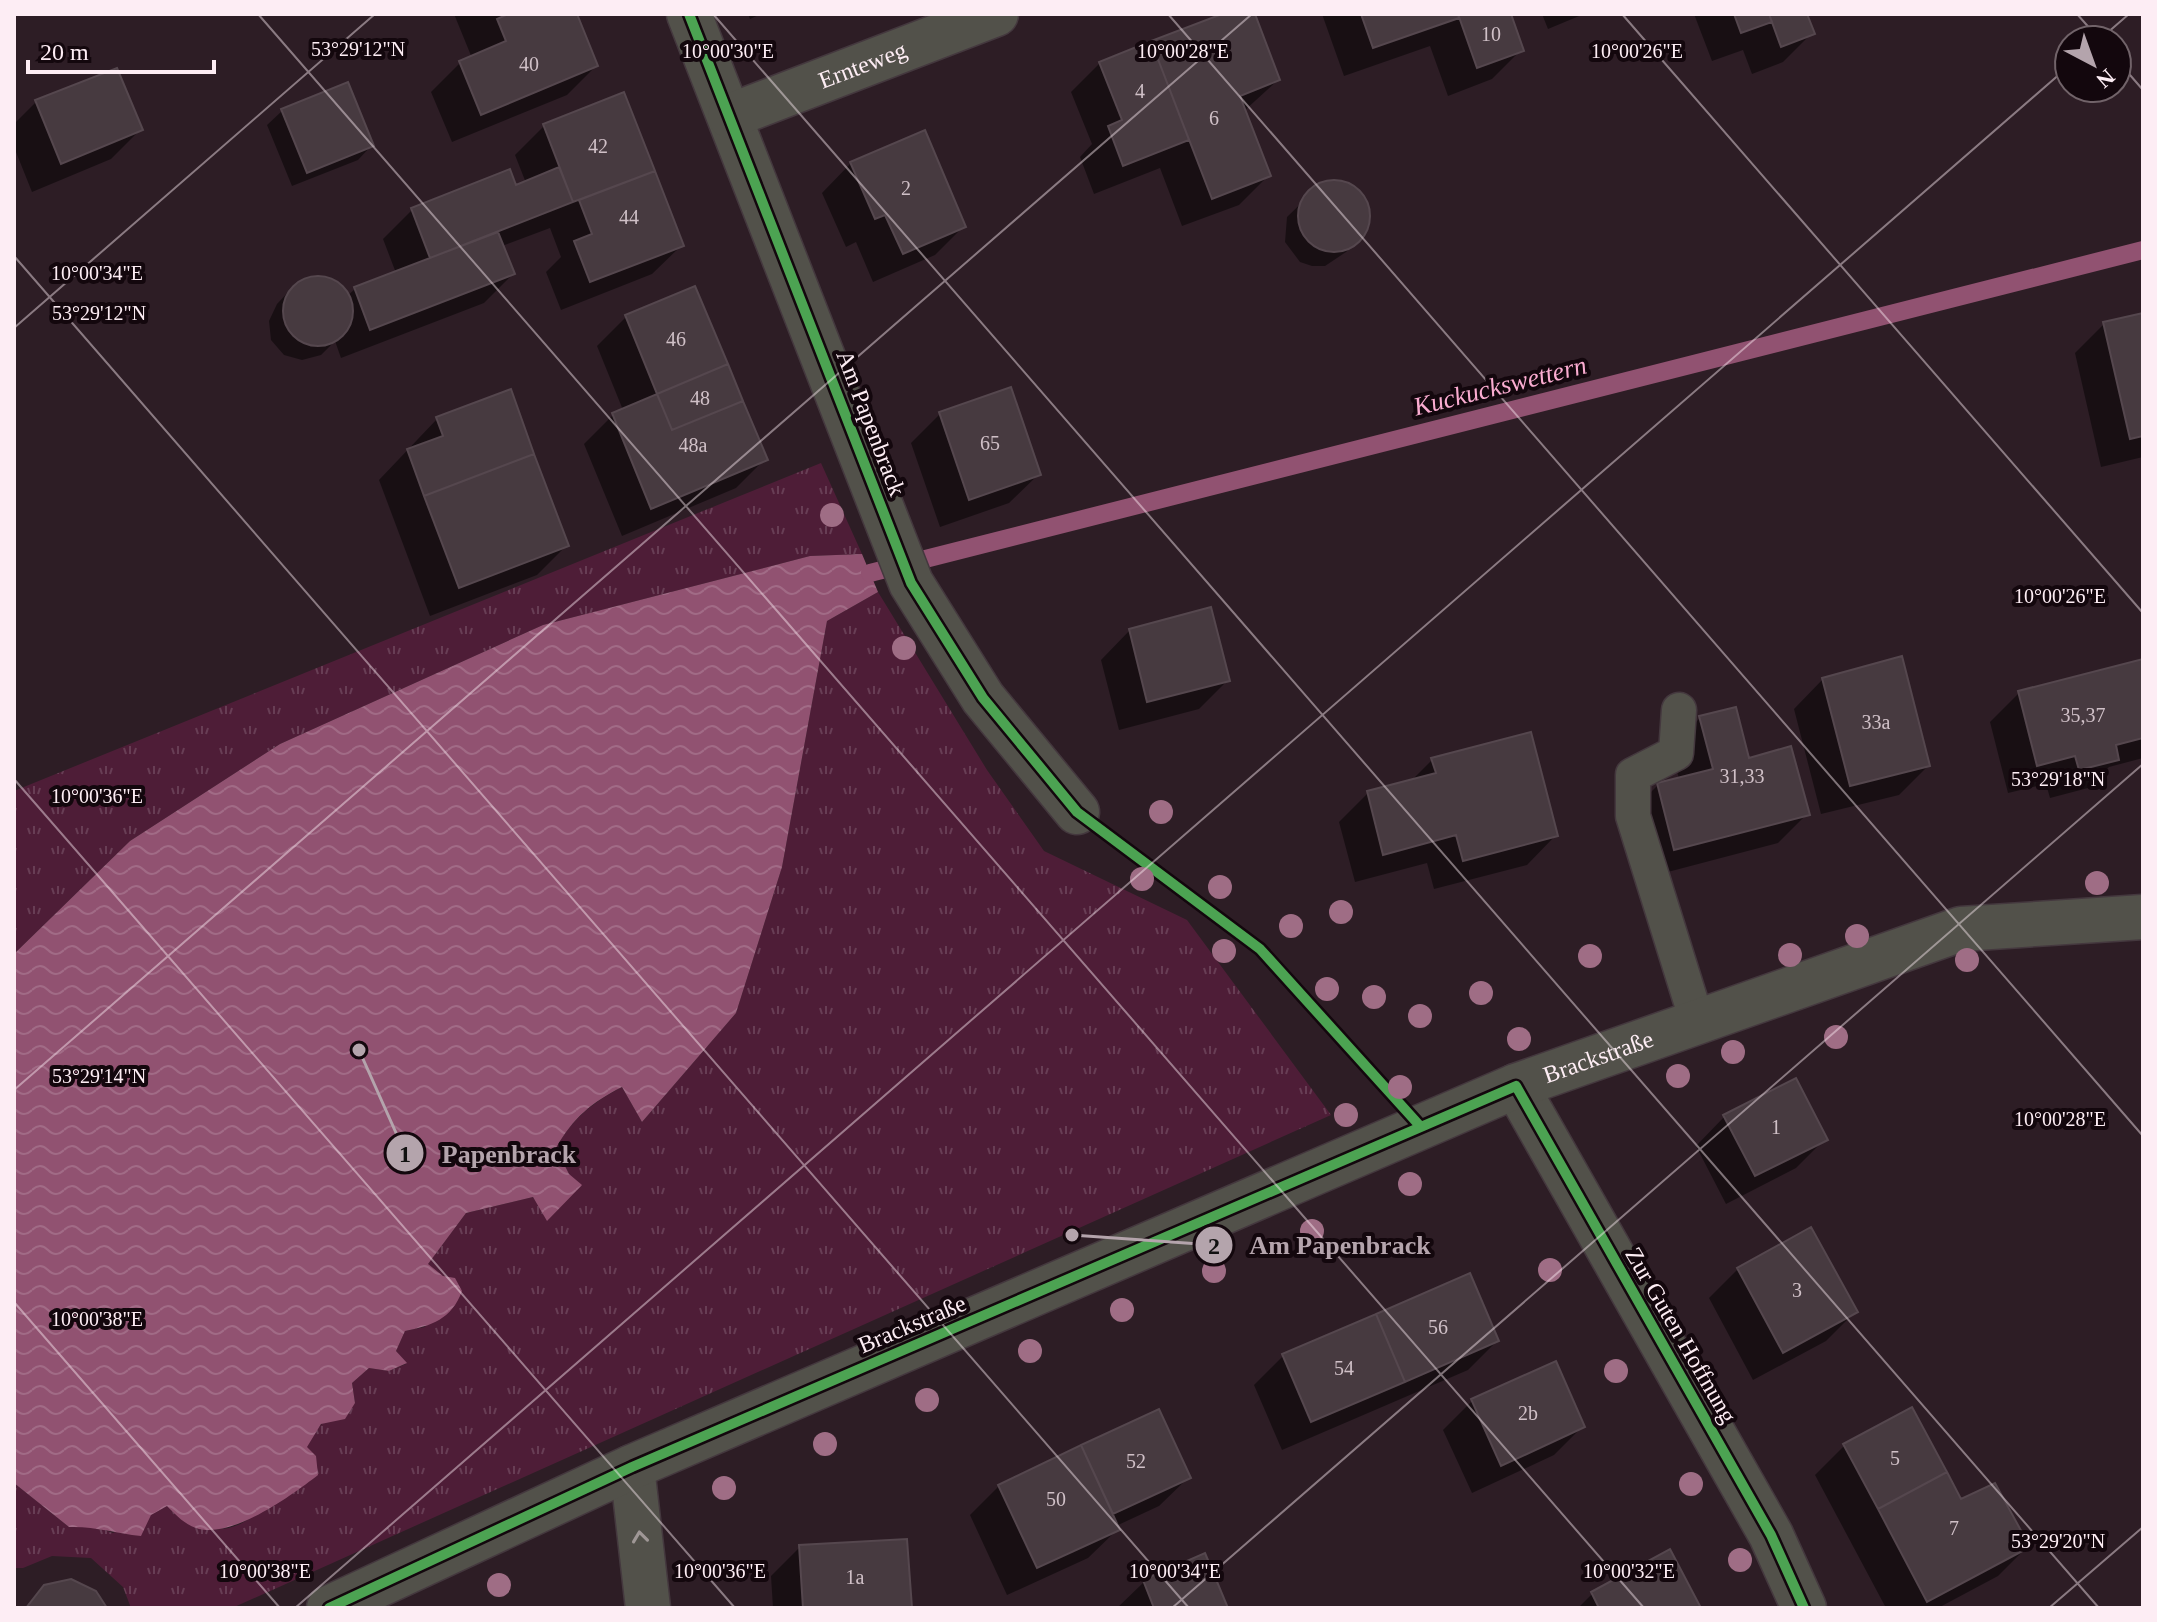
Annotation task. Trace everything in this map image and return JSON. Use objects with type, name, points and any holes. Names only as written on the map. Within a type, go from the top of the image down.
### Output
[{"type":"street","name":"Am Papenbrack","points":[[689,14],[904,566],[983,698],[1077,812]]},
{"type":"street","name":"Ernteweg","points":[[730,116],[996,14]]},
{"type":"street","name":"Brackstraße","points":[[329,1608],[632,1467],[1516,1086],[1961,929],[2143,917]]},
{"type":"street","name":"Zur Guten Hoffnung","points":[[1516,1086],[1771,1535],[1804,1608]]},
{"type":"street","points":[[632,1467],[648,1608]]},
{"type":"lane","points":[[1679,710],[1676,753],[1633,775],[1633,816],[1697,1021]]},
{"type":"green space","points":[[821,463],[862,554],[810,556],[543,625],[280,744],[130,841],[14,954],[14,791]]},
{"type":"green space","points":[[878,592],[987,770],[1044,851],[1187,920],[1331,1115],[232,1608],[131,1608],[123,1587],[91,1558],[52,1556],[23,1568],[14,1568],[14,1483],[69,1527],[94,1526],[113,1533],[168,1505],[187,1521],[210,1529],[234,1527],[245,1521],[273,1493],[319,1427],[355,1403],[352,1383],[369,1368],[389,1371],[406,1364],[396,1351],[405,1331],[425,1327],[443,1276],[427,1265],[466,1213],[533,1197],[548,1220],[569,1174],[556,1148],[576,1120],[592,1105],[622,1087],[642,1122],[736,1013],[782,867],[827,621]]},
{"type":"water","points":[[862,554],[878,592],[827,621],[782,867],[736,1013],[642,1122],[622,1087],[576,1119],[556,1148],[569,1174],[582,1185],[547,1221],[533,1197],[466,1213],[428,1264],[443,1276],[455,1278],[462,1291],[458,1301],[440,1320],[405,1331],[396,1351],[407,1363],[389,1371],[369,1368],[352,1383],[355,1403],[345,1419],[321,1424],[307,1447],[316,1456],[318,1475],[260,1514],[226,1528],[210,1530],[188,1524],[167,1506],[151,1515],[141,1536],[69,1527],[14,1483],[14,954],[130,841],[280,744],[543,625],[810,556]]},
{"type":"building","points":[[508,14],[577,14],[598,66],[481,115],[459,61],[506,41],[497,19]]},
{"type":"building","points":[[1222,14],[1255,14],[1280,80],[1240,96],[1271,176],[1212,199],[1151,41]]},
{"type":"building","points":[[1361,14],[1458,14],[1459,18],[1373,48]]},
{"type":"building","points":[[1458,14],[1511,14],[1524,51],[1477,68]]},
{"type":"building","points":[[1734,14],[1769,14],[1772,22],[1741,33]]},
{"type":"building","points":[[1769,14],[1807,14],[1815,34],[1781,47]]},
{"type":"building","points":[[1151,41],[1189,140],[1123,166],[1108,126],[1122,120],[1099,62]]},
{"type":"building","points":[[117,68],[143,130],[61,164],[35,100]]},
{"type":"building","points":[[348,82],[374,146],[307,173],[281,109]]},
{"type":"building","points":[[624,92],[655,171],[573,202],[543,124]]},
{"type":"building","points":[[925,130],[966,227],[903,254],[885,215],[875,219],[850,162]]},
{"type":"building","points":[[559,167],[573,202],[430,258],[411,208],[510,169],[516,185]]},
{"type":"building","points":[[655,171],[684,246],[590,282],[574,241],[592,234],[579,200]]},
{"type":"building","points":[[1334,180],[1360,190],[1370,216],[1360,242],[1334,252],[1308,242],[1298,216],[1308,190]]},
{"type":"building","points":[[498,232],[515,274],[370,330],[354,287]]},
{"type":"building","points":[[318,276],[343,286],[353,311],[343,336],[318,346],[293,336],[283,311],[293,286]]},
{"type":"building","points":[[695,286],[728,364],[657,394],[625,315]]},
{"type":"building","points":[[2143,313],[2143,436],[2130,439],[2103,322]]},
{"type":"building","points":[[728,364],[743,401],[672,430],[657,394]]},
{"type":"building","points":[[1011,387],[1041,475],[969,500],[939,412]]},
{"type":"building","points":[[511,389],[534,454],[424,496],[407,449],[443,436],[436,417]]},
{"type":"building","points":[[657,394],[672,430],[743,401],[768,460],[651,509],[612,413]]},
{"type":"building","points":[[534,454],[569,546],[459,588],[424,496]]},
{"type":"building","points":[[1211,607],[1230,681],[1147,702],[1129,629]]},
{"type":"building","points":[[1902,656],[1930,766],[1850,786],[1822,678]]},
{"type":"building","points":[[2143,659],[2143,738],[2116,745],[2119,760],[2079,770],[2075,756],[2037,766],[2018,691]]},
{"type":"building","points":[[1736,707],[1749,758],[1791,746],[1810,815],[1674,850],[1657,783],[1713,769],[1699,716]]},
{"type":"building","points":[[1531,732],[1558,836],[1463,861],[1456,835],[1383,855],[1367,791],[1436,773],[1431,758]]},
{"type":"building","points":[[1796,1078],[1828,1140],[1755,1176],[1723,1115]]},
{"type":"building","points":[[1811,1227],[1858,1312],[1783,1353],[1737,1268]]},
{"type":"building","points":[[1470,1273],[1499,1341],[1405,1382],[1376,1314]]},
{"type":"building","points":[[1376,1314],[1405,1382],[1311,1422],[1282,1354]]},
{"type":"building","points":[[1556,1361],[1585,1427],[1501,1466],[1471,1399]]},
{"type":"building","points":[[1912,1407],[1947,1472],[1878,1509],[1843,1444]]},
{"type":"building","points":[[1159,1409],[1191,1478],[1113,1514],[1081,1445]]},
{"type":"building","points":[[1081,1445],[1120,1530],[1037,1568],[998,1485]]},
{"type":"building","points":[[1947,1472],[1961,1499],[1995,1483],[2030,1547],[1927,1602],[1878,1509]]},
{"type":"building","points":[[907,1539],[912,1608],[803,1608],[799,1545]]},
{"type":"building","points":[[1670,1549],[1701,1608],[1599,1608],[1591,1592]]},
{"type":"building","points":[[1205,1553],[1228,1608],[1154,1608],[1143,1580]]},
{"type":"building","points":[[71,1579],[96,1591],[107,1608],[26,1608],[44,1585]]},
{"type":"waterway","name":"Kuckuckswettern","points":[[870,573],[2143,250]]},
{"type":"cycle path","points":[[689,14],[911,583],[983,698],[1077,812],[1260,949],[1420,1126]]},
{"type":"cycle path","points":[[329,1608],[632,1467],[1516,1086],[1771,1535],[1804,1608]]},
{"type":"place","name":"Papenbrack","points":[[359,1050]]},
{"type":"place","name":"Am Papenbrack","points":[[1072,1235]]}]
